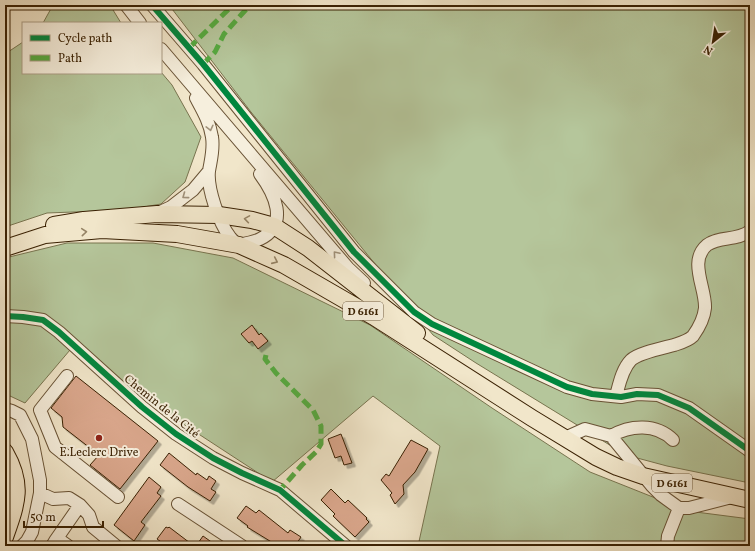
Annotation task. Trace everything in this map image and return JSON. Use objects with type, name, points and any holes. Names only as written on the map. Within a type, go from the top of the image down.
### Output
[{"type":"main road","name":"D 6161","points":[[5,238],[32,230],[84,220],[157,214],[219,215],[252,220],[274,226],[323,259],[482,385]]},
{"type":"main road","name":"D 6161","points":[[5,248],[45,235],[102,230],[177,234],[239,245],[284,266],[374,317],[596,457],[617,467],[642,476],[750,500]]},
{"type":"main road","points":[[5,452],[13,466],[17,480],[17,495],[14,512],[5,537]]},
{"type":"main road","points":[[5,479],[8,500],[5,516]]},
{"type":"street","points":[[126,5],[139,22]]},
{"type":"street","points":[[152,5],[203,64],[354,252],[414,312],[432,324],[567,387],[592,394],[621,397],[637,394],[658,395],[689,408],[750,451]]},
{"type":"street","points":[[162,50],[348,268],[414,331]]},
{"type":"street","points":[[187,81],[208,120],[211,132],[212,156],[209,171],[209,186],[219,215],[230,238],[239,245],[261,239],[271,231],[278,214],[276,201],[265,181],[252,163],[249,152]]},
{"type":"street","points":[[157,214],[171,207],[193,190],[209,171]]},
{"type":"street","points":[[616,396],[624,372],[631,360],[692,337],[702,321],[705,308],[698,262],[700,253],[708,245],[718,240],[744,236],[750,231]]},
{"type":"street","name":"Chemin de la Cité","points":[[5,316],[43,320],[59,332],[142,407],[176,434],[213,458],[280,490],[346,546]]},
{"type":"street","points":[[67,376],[40,410],[55,447],[118,497]]},
{"type":"street","points":[[5,409],[20,415],[32,439],[40,480],[40,493],[32,532],[22,546]]},
{"type":"street","points":[[611,436],[620,431],[634,428],[651,428],[666,434],[673,440]]},
{"type":"street","points":[[565,438],[585,429],[611,436],[642,476],[661,495],[679,508],[689,508],[733,497]]},
{"type":"street","points":[[32,439],[50,434]]},
{"type":"street","points":[[40,493],[53,499],[69,498],[80,505],[89,515],[93,527],[116,546]]},
{"type":"street","points":[[178,504],[242,546]]},
{"type":"street","points":[[53,544],[80,505]]},
{"type":"street","points":[[667,546],[668,536],[679,508]]},
{"type":"street","points":[[53,544],[61,541],[68,546]]},
{"type":"green space","points":[[53,5],[110,5],[120,22],[44,22]]},
{"type":"green space","points":[[169,5],[750,5],[750,483],[667,466],[626,455],[433,335],[251,112]]},
{"type":"green space","points":[[22,43],[22,74],[162,73],[172,85],[201,137],[185,182],[161,204],[126,210],[47,213],[5,227],[5,54]]},
{"type":"green space","points":[[67,243],[153,243],[233,258],[370,325],[492,408],[590,472],[688,511],[750,519],[750,546],[418,546],[440,446],[373,396],[272,482],[70,350],[25,403],[10,396],[5,397],[5,258]]},
{"type":"building","points":[[252,325],[259,335],[261,333],[268,341],[258,349],[252,341],[249,343],[241,334]]},
{"type":"building","points":[[76,376],[158,441],[120,489],[90,465],[99,455],[63,427],[62,417],[51,408]]},
{"type":"building","points":[[341,434],[352,463],[344,465],[341,456],[335,458],[328,439]]},
{"type":"building","points":[[411,440],[428,449],[415,472],[403,485],[404,494],[395,504],[390,495],[392,493],[381,480],[386,474],[389,476]]},
{"type":"building","points":[[169,453],[196,475],[197,473],[207,480],[209,476],[216,481],[211,489],[216,492],[210,501],[188,487],[160,465]]},
{"type":"building","points":[[149,477],[161,487],[157,493],[161,496],[141,522],[145,525],[134,541],[114,525]]},
{"type":"building","points":[[331,489],[345,503],[348,500],[367,518],[366,519],[369,522],[355,537],[333,516],[335,514],[321,500]]},
{"type":"building","points":[[246,506],[256,513],[259,510],[288,533],[290,530],[301,537],[295,546],[278,546],[247,527],[248,526],[237,518]]},
{"type":"building","points":[[166,527],[169,527],[194,546],[167,546],[157,539]]},
{"type":"building","points":[[203,536],[217,546],[196,546]]},
{"type":"marked path","points":[[189,48],[233,5]]},
{"type":"marked path","points":[[203,64],[215,52],[224,34],[250,5]]},
{"type":"marked path","points":[[266,355],[265,359],[276,373],[313,410],[321,426],[321,444],[316,452],[302,465],[280,490]]},
{"type":"cycle path","points":[[152,5],[203,64],[354,252],[414,312],[432,324],[567,387],[592,394],[621,397],[637,394],[658,395],[689,408],[750,451]]},
{"type":"cycle path","points":[[5,316],[43,320],[59,332],[142,407],[176,434],[213,458],[280,490],[346,546]]},
{"type":"place","name":"E.Leclerc Drive","points":[[99,438]]}]
